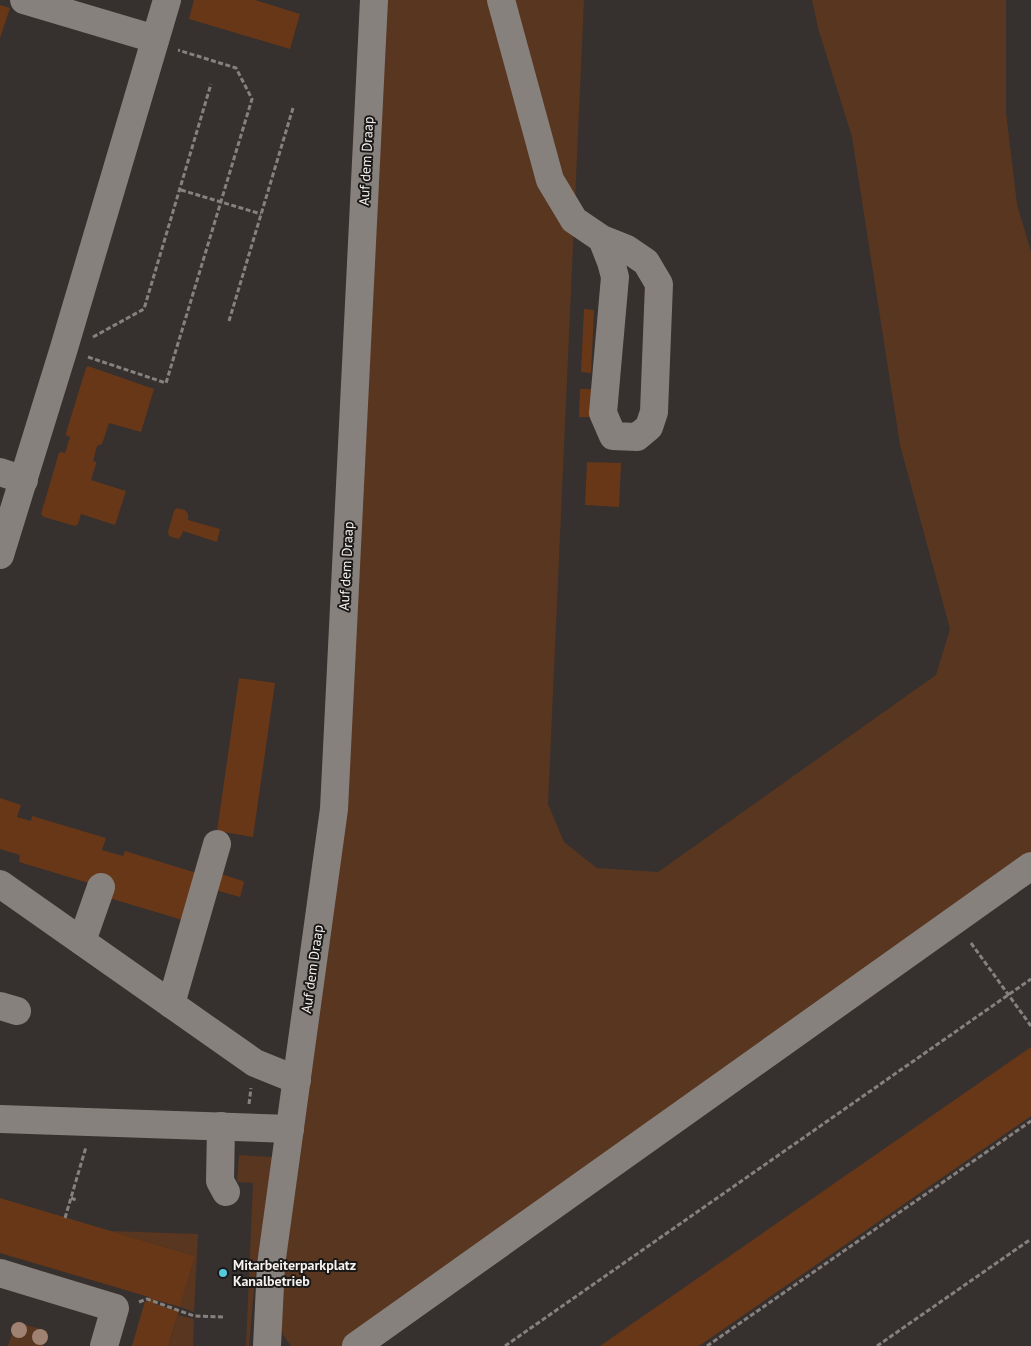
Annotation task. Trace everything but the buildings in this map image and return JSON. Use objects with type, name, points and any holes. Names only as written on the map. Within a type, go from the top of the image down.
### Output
[{"type":"street","points":[[24,0],[154,41]]},
{"type":"street","points":[[0,555],[12,476],[66,349],[167,0]]},
{"type":"street","name":"Auf dem Draap","points":[[267,1346],[272,1265],[334,809],[374,0]]},
{"type":"street","points":[[501,0],[550,180],[574,220],[602,239],[627,249],[646,262],[659,284],[654,412],[649,426],[637,437],[613,436],[603,413],[614,277],[611,262],[602,239]]},
{"type":"street","points":[[171,1004],[217,844]]},
{"type":"street","points":[[356,1346],[1031,866]]},
{"type":"street","points":[[0,884],[255,1063],[297,1080]]},
{"type":"street","points":[[82,941],[101,887]]},
{"type":"street","points":[[0,1119],[290,1129]]},
{"type":"street","points":[[0,1273],[115,1308],[104,1346]]},
{"type":"path","points":[[66,349],[166,383],[252,99],[236,68],[154,41]]},
{"type":"path","points":[[66,349],[144,309],[211,84]]},
{"type":"path","points":[[229,320],[293,108]]},
{"type":"path","points":[[181,190],[261,214]]},
{"type":"path","points":[[971,943],[1031,1026]]},
{"type":"path","points":[[505,1346],[1031,979]]},
{"type":"path","points":[[234,1126],[255,1063]]},
{"type":"path","points":[[707,1346],[1031,1121]]},
{"type":"path","points":[[65,1218],[94,1122]]},
{"type":"path","points":[[71,1198],[78,1200]]},
{"type":"path","points":[[877,1346],[1031,1239]]},
{"type":"path","points":[[115,1308],[147,1299],[194,1316],[225,1317]]},
{"type":"shaded area","points":[[387,0],[584,0],[548,804],[564,842],[597,868],[658,872],[936,675],[950,629],[900,445],[852,137],[818,28],[812,0],[1006,0],[1006,112],[1017,204],[1031,252],[1031,857],[344,1346],[291,1346],[283,1335],[277,1315],[301,1132]]},
{"type":"shaded area","points":[[239,1155],[273,1157],[255,1277],[249,1346],[246,1346],[253,1183],[237,1182]]},
{"type":"shaded area","points":[[111,1231],[198,1234],[194,1312],[180,1307],[195,1256]]},
{"type":"shaded area","points":[[178,1315],[194,1319],[193,1346],[168,1346]]},
{"type":"shaded area","points":[[16,1322],[47,1331],[43,1346],[8,1346]]},
{"type":"place","name":"Mitarbeiterparkplatz Kanalbetrieb","points":[[223,1273]]}]
